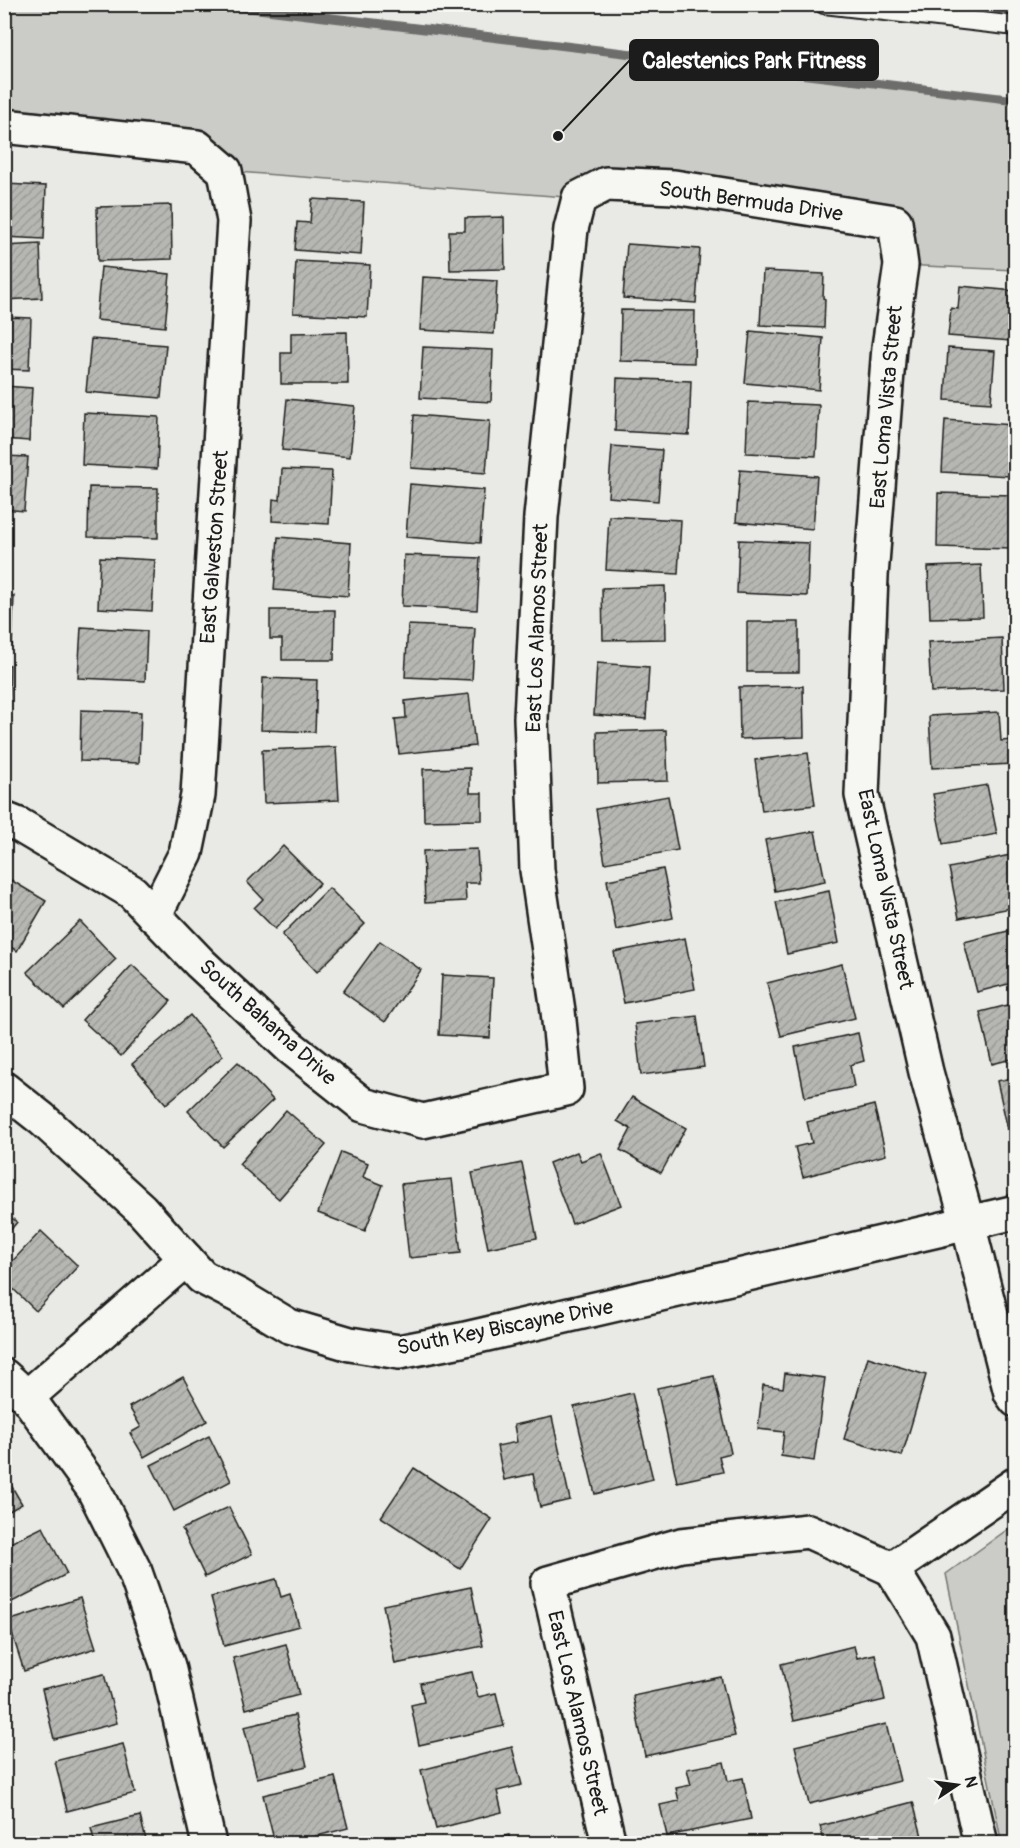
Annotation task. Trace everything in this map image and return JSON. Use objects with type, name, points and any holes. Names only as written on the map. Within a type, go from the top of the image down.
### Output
[{"type":"street","name":"East Galveston Street","points":[[4,126],[197,147],[225,171],[234,221],[198,795],[186,854],[154,916]]},
{"type":"street","name":"South Bermuda Drive","points":[[606,184],[674,187],[895,222]]},
{"type":"street","name":"East Los Alamos Street","points":[[566,1089],[558,1011],[537,870],[531,718],[541,517],[571,229],[579,198],[606,184]]},
{"type":"street","name":"East Loma Vista Street","points":[[895,222],[901,265],[889,347],[872,576],[862,795],[926,1072],[968,1224],[1011,1394],[1016,1400]]},
{"type":"street","name":"South Bahama Drive","points":[[4,819],[19,825],[132,892],[200,963],[290,1047],[363,1105],[423,1121],[566,1089]]},
{"type":"street","name":"South Key Biscayne Drive","points":[[4,1089],[42,1119],[141,1209],[202,1277],[289,1326],[350,1344],[399,1352],[1016,1212]]},
{"type":"street","points":[[186,1259],[16,1386],[93,1488],[135,1572],[168,1665],[209,1844]]},
{"type":"street","points":[[981,1844],[933,1636],[892,1569],[1016,1484]]},
{"type":"street","name":"East Los Alamos Street","points":[[609,1844],[548,1583],[681,1545],[808,1531],[892,1569]]},
{"type":"lane","points":[[824,4],[1016,27]]},
{"type":"shaded area","points":[[5,4],[243,5],[1015,101],[1015,270],[901,265],[895,222],[674,187],[579,198],[225,171],[197,147],[5,126]]},
{"type":"shaded area","points":[[1015,1524],[1016,1843],[1002,1844],[946,1574]]},
{"type":"building","points":[[4,184],[46,186],[44,239],[4,237]]},
{"type":"building","points":[[312,199],[364,202],[361,255],[295,250],[297,222],[310,223]]},
{"type":"building","points":[[171,205],[172,259],[98,261],[97,207]]},
{"type":"building","points":[[504,217],[505,269],[450,270],[449,231],[465,231],[465,218]]},
{"type":"building","points":[[40,244],[42,298],[4,300],[4,246]]},
{"type":"building","points":[[627,244],[700,249],[696,303],[623,298]]},
{"type":"building","points":[[296,261],[370,265],[367,317],[293,313]]},
{"type":"building","points":[[101,267],[170,274],[165,327],[96,320]]},
{"type":"building","points":[[763,271],[824,274],[824,328],[760,325]]},
{"type":"building","points":[[423,277],[497,281],[494,334],[420,330]]},
{"type":"building","points":[[960,286],[1015,291],[1011,341],[948,336],[951,308],[958,309]]},
{"type":"building","points":[[621,310],[695,311],[694,363],[620,361]]},
{"type":"building","points":[[4,317],[31,318],[29,370],[4,369]]},
{"type":"building","points":[[750,331],[823,338],[819,390],[745,383]]},
{"type":"building","points":[[347,332],[348,384],[281,384],[281,353],[291,353],[291,333]]},
{"type":"building","points":[[91,339],[166,345],[161,398],[86,392]]},
{"type":"building","points":[[423,347],[493,350],[491,402],[420,398]]},
{"type":"building","points":[[948,348],[995,351],[991,403],[945,400]]},
{"type":"building","points":[[617,378],[691,381],[689,435],[615,431]]},
{"type":"building","points":[[4,386],[32,388],[29,441],[4,439]]},
{"type":"building","points":[[287,399],[355,406],[350,457],[282,450]]},
{"type":"building","points":[[748,402],[819,405],[816,456],[746,453]]},
{"type":"building","points":[[84,413],[159,417],[157,469],[82,465]]},
{"type":"building","points":[[414,415],[490,421],[486,473],[411,468]]},
{"type":"building","points":[[945,420],[1013,425],[1010,476],[942,472]]},
{"type":"building","points":[[612,446],[662,450],[658,501],[608,497]]},
{"type":"building","points":[[4,456],[28,457],[24,511],[4,509]]},
{"type":"building","points":[[282,469],[332,471],[329,524],[272,521],[273,499],[280,500]]},
{"type":"building","points":[[740,470],[817,476],[813,529],[736,522]]},
{"type":"building","points":[[410,484],[484,490],[480,543],[406,537]]},
{"type":"building","points":[[89,487],[158,488],[158,538],[88,537]]},
{"type":"building","points":[[938,493],[1012,495],[1011,549],[937,547]]},
{"type":"building","points":[[609,516],[681,520],[678,574],[606,570]]},
{"type":"building","points":[[278,537],[351,543],[348,596],[274,590]]},
{"type":"building","points":[[739,540],[809,543],[807,596],[737,593]]},
{"type":"building","points":[[404,555],[480,558],[477,610],[402,606]]},
{"type":"building","points":[[100,557],[155,560],[152,611],[98,608]]},
{"type":"building","points":[[981,565],[983,617],[930,618],[928,567]]},
{"type":"building","points":[[665,586],[666,639],[603,640],[602,588]]},
{"type":"building","points":[[4,595],[14,596],[12,646],[4,646]]},
{"type":"building","points":[[270,610],[335,610],[334,660],[282,660],[282,639],[270,639]]},
{"type":"building","points":[[747,622],[799,622],[799,672],[747,672]]},
{"type":"building","points":[[408,625],[475,628],[472,680],[405,677]]},
{"type":"building","points":[[81,627],[147,631],[145,681],[78,678]]},
{"type":"building","points":[[1002,638],[1004,689],[931,692],[928,642]]},
{"type":"building","points":[[597,663],[649,667],[646,719],[594,715]]},
{"type":"building","points":[[4,664],[10,665],[9,715],[4,715]]},
{"type":"building","points":[[263,678],[317,680],[315,732],[261,730]]},
{"type":"building","points":[[803,686],[804,737],[740,739],[739,687]]},
{"type":"building","points":[[469,694],[475,746],[399,754],[395,719],[406,718],[405,701]]},
{"type":"building","points":[[81,710],[141,712],[139,763],[80,761]]},
{"type":"building","points":[[999,712],[1001,741],[1012,740],[1013,764],[932,768],[929,716]]},
{"type":"building","points":[[666,730],[668,781],[598,783],[597,732]]},
{"type":"building","points":[[336,747],[339,800],[264,803],[262,750]]},
{"type":"building","points":[[808,753],[815,805],[762,811],[755,760]]},
{"type":"building","points":[[470,768],[470,793],[482,793],[482,820],[424,821],[423,769]]},
{"type":"building","points":[[987,785],[997,834],[943,844],[933,794]]},
{"type":"building","points":[[668,796],[678,850],[605,863],[596,809]]},
{"type":"building","points":[[815,831],[825,881],[775,891],[765,840]]},
{"type":"building","points":[[283,846],[320,883],[275,929],[254,908],[263,899],[247,882]]},
{"type":"building","points":[[477,849],[479,883],[465,883],[466,901],[425,903],[423,851]]},
{"type":"building","points":[[1015,854],[1016,907],[959,918],[949,868]]},
{"type":"building","points":[[663,869],[673,918],[616,930],[607,880]]},
{"type":"building","points":[[4,876],[46,901],[17,951],[4,943]]},
{"type":"building","points":[[329,888],[365,924],[317,972],[282,935]]},
{"type":"building","points":[[829,891],[839,943],[787,954],[776,902]]},
{"type":"building","points":[[80,921],[116,959],[64,1009],[27,972]]},
{"type":"building","points":[[1016,929],[1016,982],[977,992],[964,942]]},
{"type":"building","points":[[685,938],[695,989],[624,1003],[614,952]]},
{"type":"building","points":[[380,941],[421,970],[385,1022],[343,992]]},
{"type":"building","points":[[842,964],[855,1018],[781,1036],[767,983]]},
{"type":"building","points":[[132,965],[171,1001],[121,1056],[82,1020]]},
{"type":"building","points":[[442,975],[493,978],[490,1038],[439,1035]]},
{"type":"building","points":[[1016,1003],[1016,1058],[992,1064],[980,1012]]},
{"type":"building","points":[[190,1015],[223,1056],[166,1104],[132,1064]]},
{"type":"building","points":[[697,1016],[704,1067],[641,1075],[635,1024]]},
{"type":"building","points":[[858,1033],[864,1061],[850,1065],[854,1087],[805,1097],[795,1047]]},
{"type":"building","points":[[238,1062],[273,1100],[223,1147],[188,1111]]},
{"type":"building","points":[[1016,1077],[1016,1129],[1008,1130],[997,1081]]},
{"type":"building","points":[[632,1097],[686,1128],[661,1173],[620,1150],[631,1129],[617,1121]]},
{"type":"building","points":[[874,1105],[886,1155],[803,1177],[795,1147],[812,1143],[807,1122]]},
{"type":"building","points":[[286,1110],[326,1145],[279,1199],[239,1164]]},
{"type":"building","points":[[341,1152],[368,1163],[363,1177],[383,1185],[365,1231],[318,1213]]},
{"type":"building","points":[[577,1152],[581,1161],[601,1153],[621,1205],[572,1224],[549,1163]]},
{"type":"building","points":[[522,1163],[537,1238],[488,1248],[472,1173]]},
{"type":"building","points":[[452,1179],[461,1253],[409,1258],[401,1184]]},
{"type":"building","points":[[4,1212],[17,1222],[4,1238]]},
{"type":"building","points":[[41,1231],[78,1266],[36,1311],[4,1280],[4,1270]]},
{"type":"building","points":[[868,1357],[926,1375],[902,1456],[844,1439]]},
{"type":"building","points":[[785,1373],[825,1378],[814,1461],[781,1456],[784,1432],[758,1429],[763,1385],[783,1388]]},
{"type":"building","points":[[714,1376],[731,1453],[719,1456],[723,1472],[677,1482],[657,1388]]},
{"type":"building","points":[[183,1377],[207,1421],[144,1457],[130,1433],[141,1427],[129,1407]]},
{"type":"building","points":[[632,1393],[653,1479],[595,1494],[574,1407]]},
{"type":"building","points":[[552,1417],[570,1500],[540,1507],[533,1474],[504,1480],[497,1446],[517,1442],[514,1425]]},
{"type":"building","points":[[209,1436],[231,1481],[174,1511],[151,1465]]},
{"type":"building","points":[[414,1468],[492,1519],[460,1569],[381,1517]]},
{"type":"building","points":[[4,1473],[22,1504],[4,1514]]},
{"type":"building","points":[[229,1507],[252,1554],[205,1577],[182,1529]]},
{"type":"building","points":[[43,1527],[67,1574],[4,1606],[4,1546]]},
{"type":"building","points":[[276,1579],[281,1597],[290,1594],[299,1626],[224,1646],[211,1597]]},
{"type":"building","points":[[471,1587],[483,1646],[395,1664],[383,1605]]},
{"type":"building","points":[[80,1598],[96,1648],[24,1671],[8,1621]]},
{"type":"building","points":[[286,1644],[299,1695],[246,1709],[233,1658]]},
{"type":"building","points":[[854,1646],[857,1658],[875,1654],[885,1700],[794,1721],[781,1664]]},
{"type":"building","points":[[472,1672],[478,1697],[496,1693],[504,1726],[419,1745],[411,1705],[424,1702],[420,1683]]},
{"type":"building","points":[[104,1674],[117,1723],[54,1739],[42,1689]]},
{"type":"building","points":[[721,1677],[735,1736],[645,1756],[633,1696]]},
{"type":"building","points":[[295,1715],[307,1766],[257,1778],[244,1727]]},
{"type":"building","points":[[886,1724],[900,1781],[809,1804],[795,1746]]},
{"type":"building","points":[[123,1744],[135,1793],[67,1811],[55,1761]]},
{"type":"building","points":[[512,1747],[522,1785],[497,1791],[502,1812],[436,1829],[421,1770]]},
{"type":"building","points":[[724,1762],[728,1781],[743,1778],[751,1819],[667,1836],[660,1805],[679,1801],[676,1788],[691,1785],[687,1769]]},
{"type":"building","points":[[335,1777],[348,1828],[286,1844],[275,1844],[263,1795]]},
{"type":"building","points":[[913,1802],[924,1844],[825,1844],[820,1826]]},
{"type":"building","points":[[140,1816],[147,1844],[95,1844],[91,1828]]},
{"type":"building","points":[[509,1835],[510,1844],[472,1844]]},
{"type":"waterway","points":[[216,4],[1016,100]]},
{"type":"place","name":"Calestenics Park Fitness","points":[[558,136]]}]
